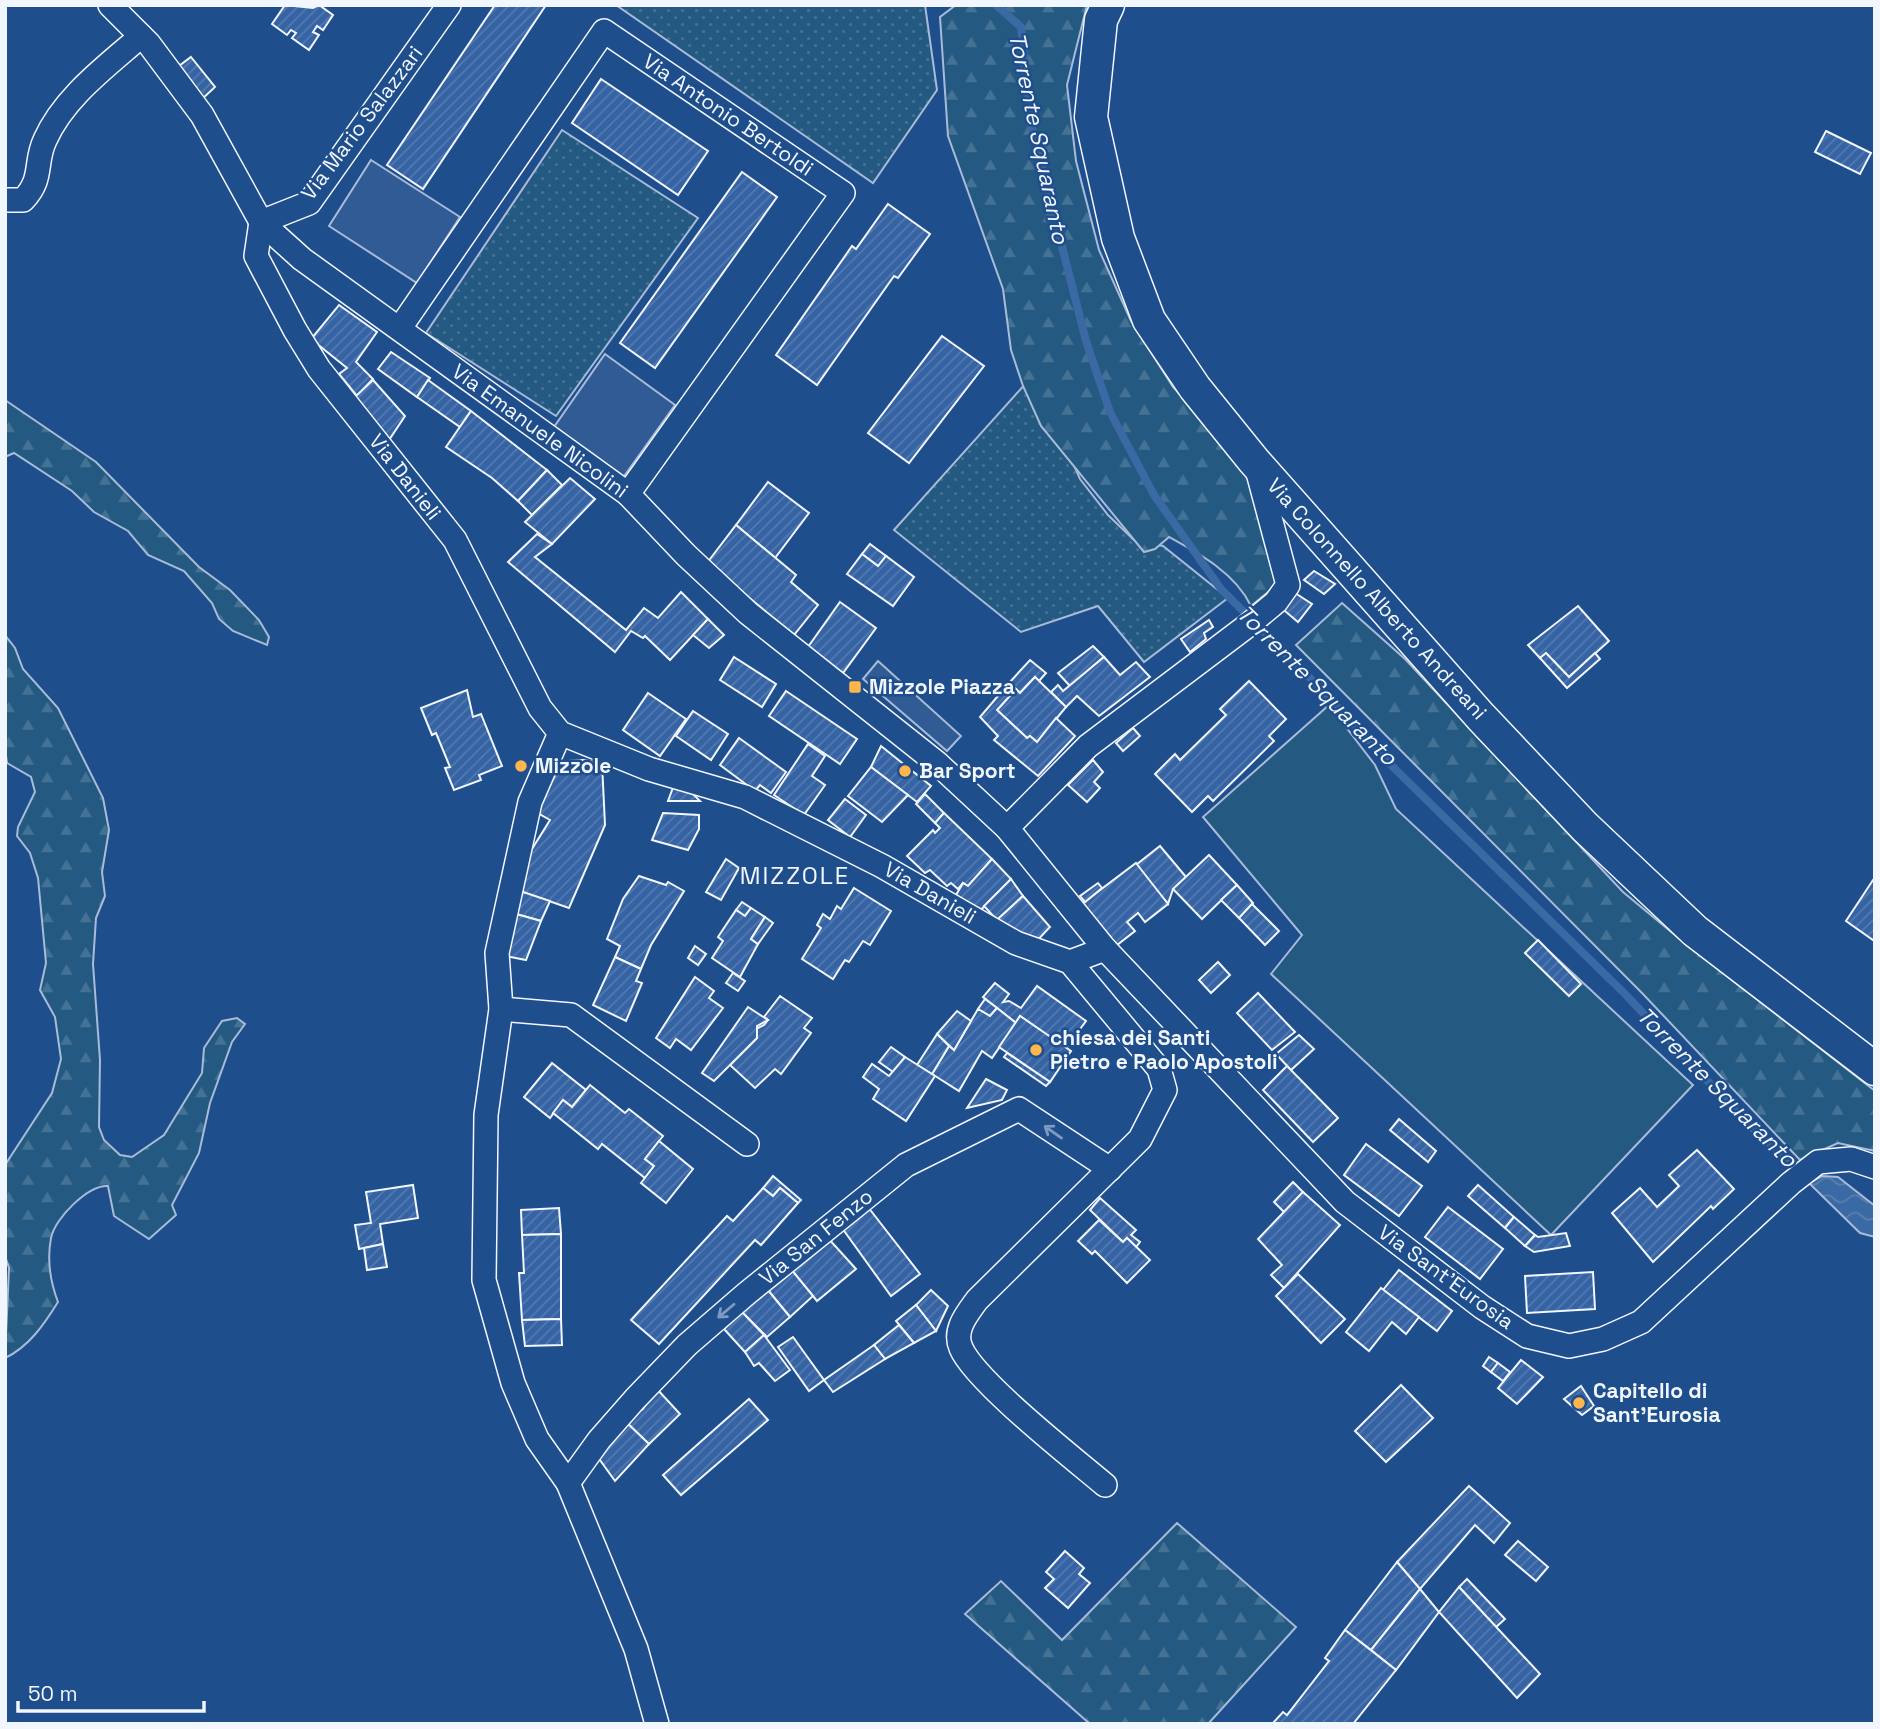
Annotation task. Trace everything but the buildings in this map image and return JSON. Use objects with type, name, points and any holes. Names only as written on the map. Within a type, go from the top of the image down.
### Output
[{"type":"street","name":"Via Emanuele Nicolini","points":[[110,5],[141,36],[202,115],[261,222],[302,259],[628,494],[686,555],[748,613],[937,764],[1007,828],[1105,949]]},
{"type":"street","name":"Via Colonnello Alberto Andreani","points":[[1108,5],[1101,20],[1091,117],[1118,237],[1149,320],[1195,388],[1254,461],[1481,717],[1585,827],[1695,931],[1875,1069]]},
{"type":"street","name":"Via Mario Salazzari","points":[[261,222],[309,203],[441,8]]},
{"type":"street","name":"Via Antonio Bertoldi","points":[[400,328],[604,32],[843,193],[628,494]]},
{"type":"street","points":[[5,200],[23,200],[30,192],[38,180],[43,142],[57,118],[86,85],[141,36]]},
{"type":"street","name":"Via Danieli","points":[[261,222],[256,256],[295,330],[319,369],[455,540],[540,708],[560,733],[649,769],[745,797],[882,866],[1016,943],[1070,962]]},
{"type":"street","points":[[1007,828],[1088,746],[1276,603],[1288,585],[1254,461]]},
{"type":"street","points":[[560,733],[530,802],[497,953],[500,1009],[485,1115],[484,1280],[513,1383],[537,1439],[568,1483],[636,1649],[657,1724]]},
{"type":"street","points":[[1105,949],[1070,962],[1159,1069],[1165,1090],[1140,1139],[977,1300],[961,1322],[961,1348],[989,1383],[1105,1485]]},
{"type":"street","name":"Via Sant'Eurosia","points":[[1105,949],[1345,1202],[1482,1307],[1527,1336],[1569,1346],[1603,1339],[1641,1322],[1791,1183],[1818,1163],[1851,1159],[1875,1167]]},
{"type":"street","points":[[500,1009],[571,1014],[747,1144]]},
{"type":"street","name":"Via San Fenzo","points":[[568,1483],[599,1440],[687,1345],[906,1165],[1019,1109],[1110,1169]]},
{"type":"green space","points":[[616,5],[925,5],[937,90],[873,183]]},
{"type":"green space","points":[[956,5],[1087,5],[1067,85],[1076,161],[1099,250],[1131,321],[1173,387],[1251,473],[1278,584],[1251,606],[1226,574],[1169,537],[1155,549],[1144,552],[1041,426],[1011,350],[1003,289],[948,136],[940,17]]},
{"type":"green space","points":[[562,130],[698,218],[556,416],[426,333]]},
{"type":"green space","points":[[1045,362],[1049,409],[1080,479],[1108,515],[1134,540],[1163,546],[1228,598],[1144,662],[1098,606],[1021,632],[894,530]]},
{"type":"green space","points":[[5,400],[96,462],[199,567],[230,590],[259,620],[269,637],[267,645],[233,631],[219,619],[212,603],[184,571],[148,555],[128,531],[94,512],[72,491],[14,453],[5,457]]},
{"type":"green space","points":[[1342,603],[1405,659],[1623,892],[1875,1091],[1875,1151],[1838,1143],[1800,1160],[1642,993],[1296,645]]},
{"type":"green space","points":[[5,635],[15,648],[23,669],[58,708],[103,798],[109,830],[102,872],[105,896],[96,918],[93,964],[100,1060],[99,1127],[104,1140],[120,1155],[132,1157],[164,1135],[202,1073],[204,1048],[222,1021],[237,1018],[245,1024],[232,1042],[210,1103],[199,1153],[172,1205],[176,1215],[149,1239],[114,1216],[108,1186],[100,1187],[82,1197],[59,1221],[51,1238],[50,1270],[58,1302],[29,1341],[5,1358],[9,1268],[5,1256],[5,1165],[52,1093],[61,1059],[55,1017],[40,990],[46,963],[38,878],[30,853],[17,836],[18,827],[35,792],[31,777],[7,763],[5,749]]},
{"type":"green space","points":[[1329,705],[1375,765],[1396,809],[1693,1085],[1551,1235],[1271,974],[1302,935],[1203,817]]},
{"type":"green space","points":[[1177,1523],[1296,1627],[1208,1724],[1090,1724],[965,1614],[1001,1581],[1062,1640]]},
{"type":"shaded area","points":[[371,160],[460,217],[417,283],[329,226]]},
{"type":"shaded area","points":[[605,354],[675,405],[617,486],[547,437]]},
{"type":"shaded area","points":[[878,661],[961,736],[947,751],[863,679]]},
{"type":"water","points":[[1822,1176],[1838,1177],[1875,1206],[1875,1237],[1860,1233],[1809,1183]]},
{"type":"waterway","name":"Torrente Squaranto","points":[[996,5],[1021,27],[1032,128],[1086,341],[1110,412],[1154,495],[1221,589],[1315,683],[1395,769],[1625,994],[1756,1132],[1801,1171]]},
{"type":"place","name":"Mizzole Piazza","points":[[855,687]]},
{"type":"place","name":"Mizzole","points":[[521,766]]},
{"type":"place","name":"Bar Sport","points":[[905,771]]},
{"type":"place","name":"chiesa dei Santi Pietro e Paolo Apostoli","points":[[1036,1050]]},
{"type":"place","name":"Capitello di Sant'Eurosia","points":[[1579,1403]]},
{"type":"district","name":"MIZZOLE","points":[[795,876]]}]
